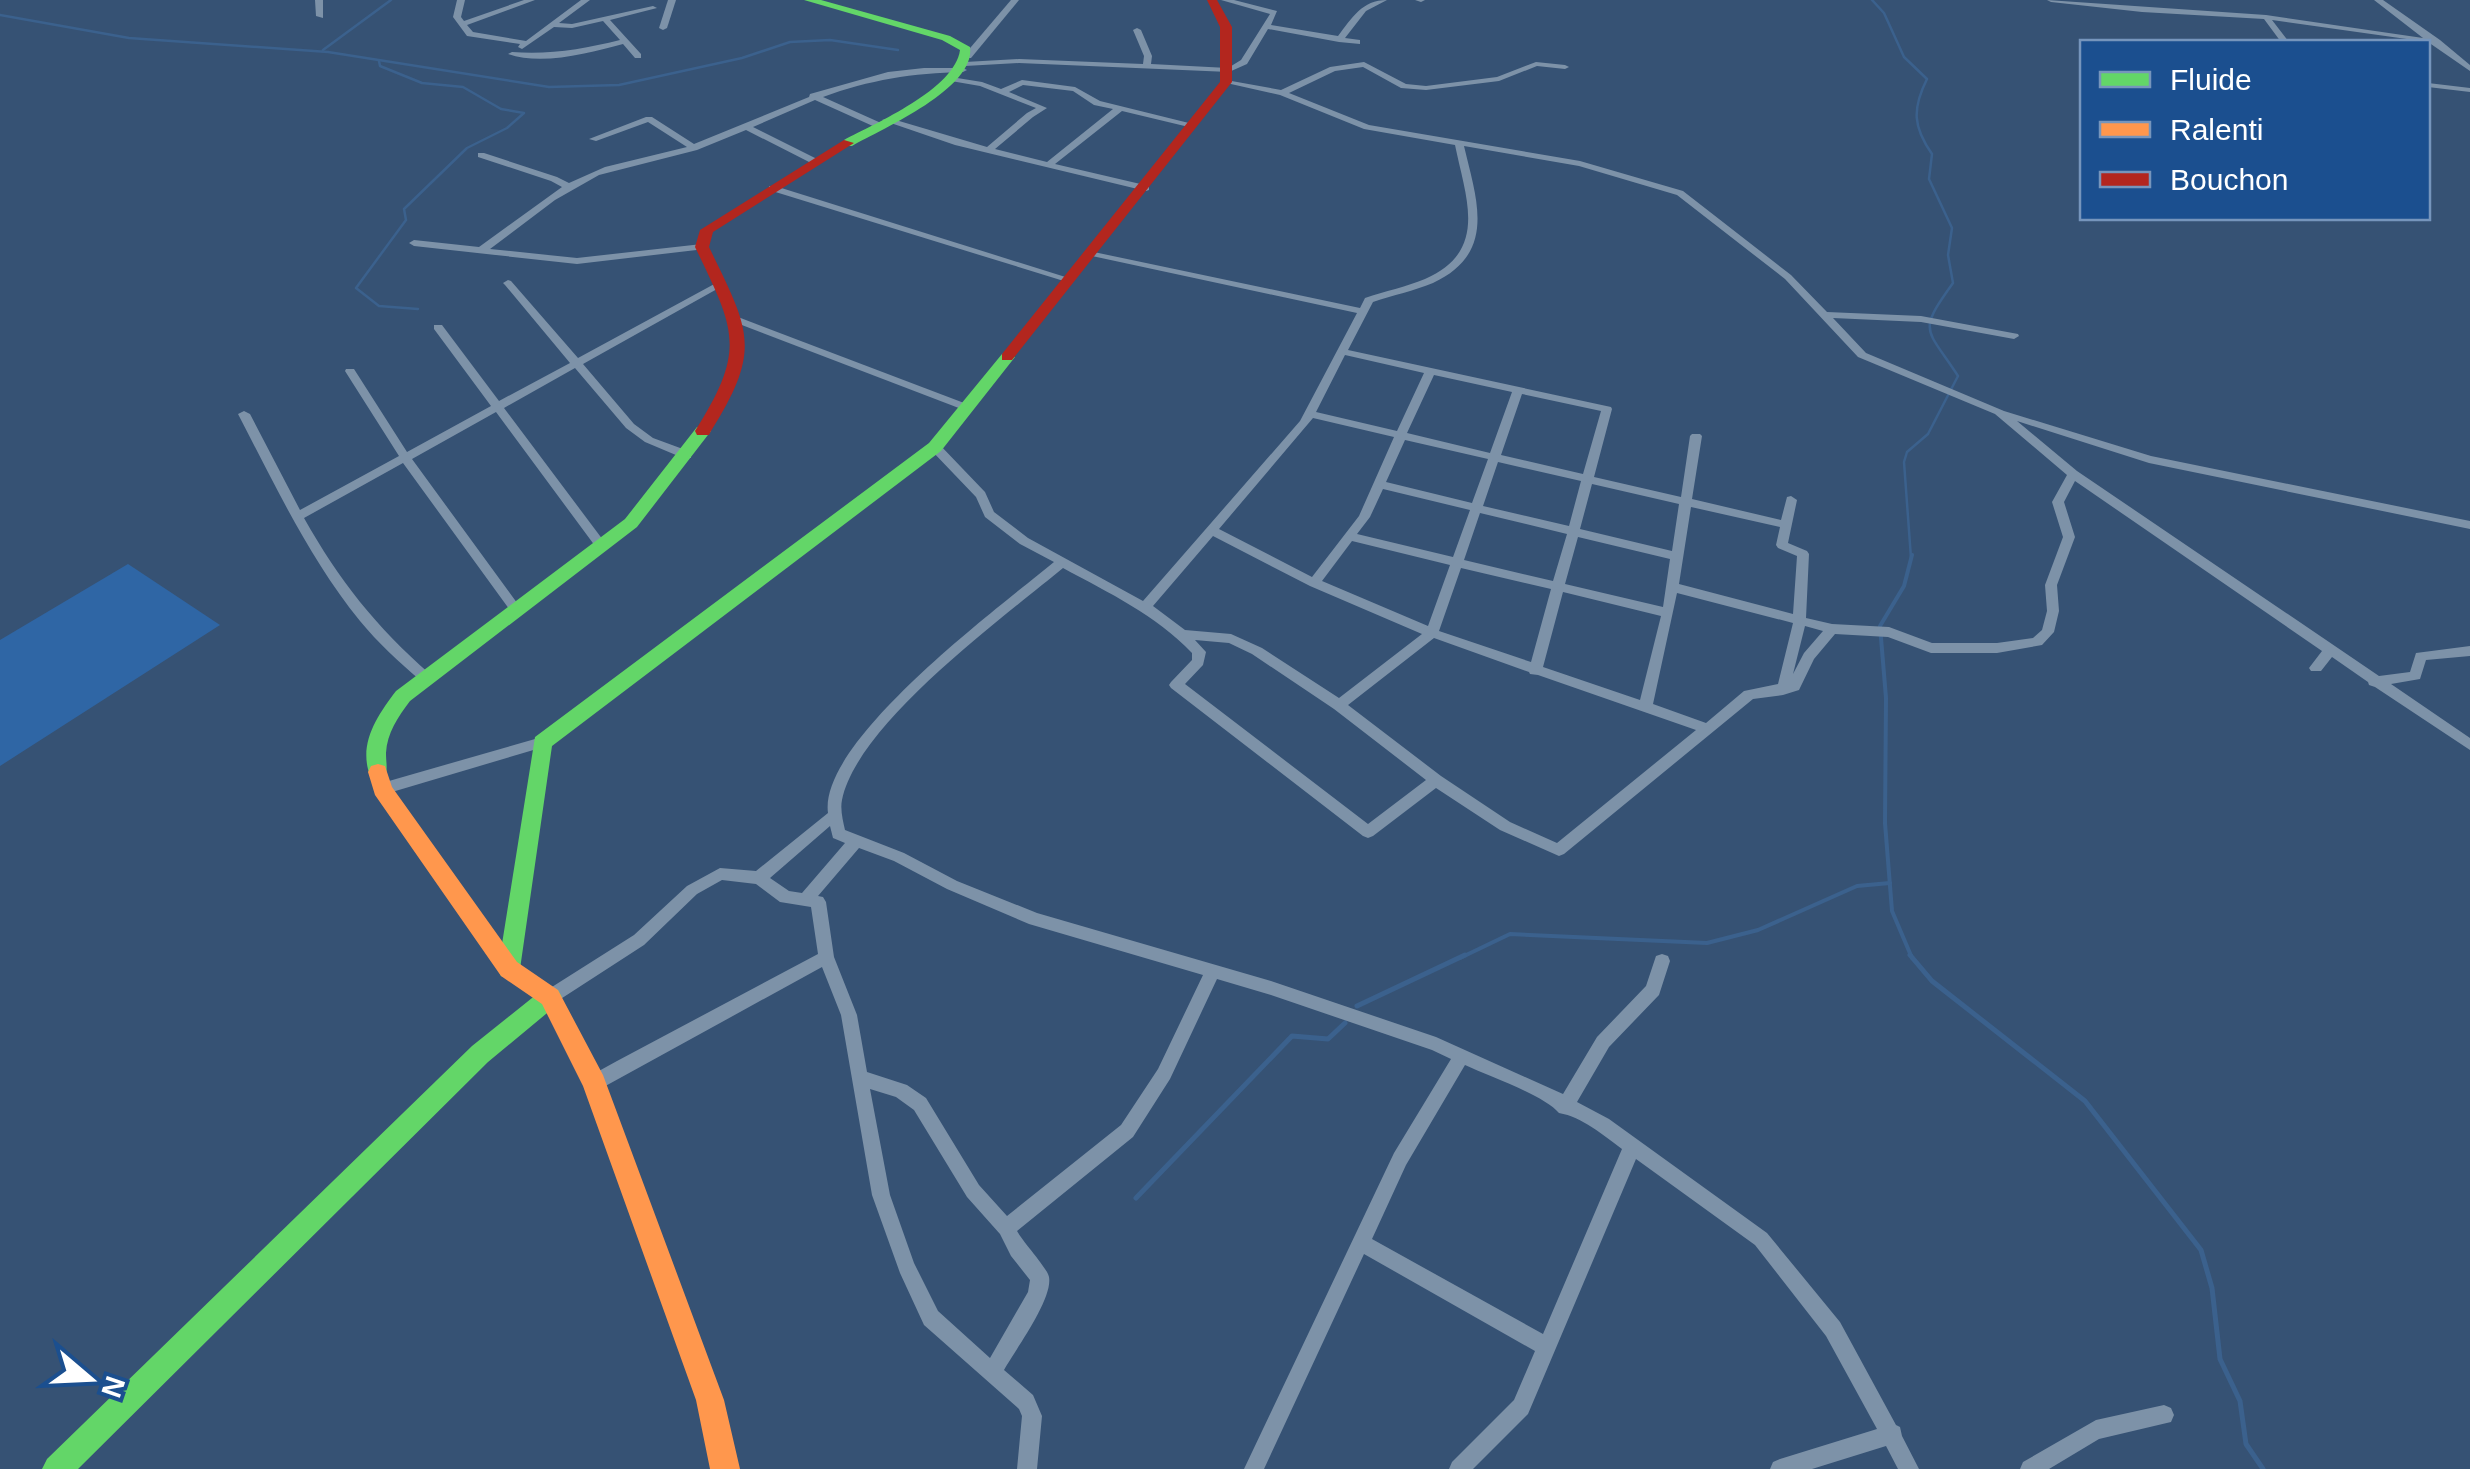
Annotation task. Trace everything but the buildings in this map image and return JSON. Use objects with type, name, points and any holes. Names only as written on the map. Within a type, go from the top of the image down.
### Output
[{"type":"main road","points":[[725,1469],[710,1400],[594,1083],[550,998],[509,969],[382,789],[373,749],[382,723],[403,696],[631,522],[687,455],[724,400],[742,354],[738,320],[702,247],[707,230],[882,123],[962,67],[966,48],[946,38],[809,0]]},
{"type":"main road","points":[[509,969],[542,742],[935,447],[1146,188],[1227,76],[1226,27],[1212,0]]},
{"type":"main road","points":[[56,1469],[480,1054],[550,998]]},
{"type":"street","points":[[319,0],[320,16]]},
{"type":"street","points":[[461,0],[457,17],[470,34],[526,43]]},
{"type":"street","points":[[463,24],[532,0]]},
{"type":"street","points":[[586,0],[512,54],[592,50],[625,41]]},
{"type":"street","points":[[662,28],[672,0]]},
{"type":"street","points":[[962,67],[1015,0]]},
{"type":"street","points":[[1225,0],[1271,10],[1274,17],[1244,62],[1227,76]]},
{"type":"street","points":[[1339,40],[1363,9],[1383,0]]},
{"type":"street","points":[[2051,0],[2142,10],[2266,16],[2425,40]]},
{"type":"street","points":[[2378,0],[2470,70]]},
{"type":"street","points":[[550,25],[572,26],[652,8]]},
{"type":"street","points":[[2266,16],[2284,40]]},
{"type":"street","points":[[604,18],[638,56]]},
{"type":"street","points":[[1269,27],[1358,42],[1333,70]]},
{"type":"street","points":[[1138,30],[1148,56],[1148,68]]},
{"type":"street","points":[[2430,41],[2438,42]]},
{"type":"street","points":[[482,250],[596,173],[694,148],[813,96],[894,72],[1019,60],[1227,76],[1367,127],[1580,164],[1680,193],[1763,256],[1828,315],[1862,355],[1952,395],[2150,458],[2470,526]]},
{"type":"street","points":[[1282,93],[1333,70],[1364,64],[1404,86],[1426,88],[1499,79],[1536,64],[1565,67]]},
{"type":"street","points":[[962,67],[1001,92],[1044,108],[989,150]]},
{"type":"street","points":[[1001,92],[1022,82],[1076,89],[1096,104],[1193,126]]},
{"type":"street","points":[[2430,85],[2470,90]]},
{"type":"street","points":[[813,96],[882,123],[1146,188]]},
{"type":"street","points":[[1048,164],[1119,109]]},
{"type":"street","points":[[594,139],[649,119],[694,148]]},
{"type":"street","points":[[745,126],[816,162]]},
{"type":"street","points":[[1092,253],[1266,294],[1338,306],[1365,305],[1440,277],[1453,270],[1467,252],[1475,216],[1459,145]]},
{"type":"street","points":[[482,156],[554,178],[571,188]]},
{"type":"street","points":[[772,188],[1070,280]]},
{"type":"street","points":[[414,243],[577,261],[702,247]]},
{"type":"street","points":[[508,284],[630,426],[650,440],[687,455]]},
{"type":"street","points":[[297,518],[721,284]]},
{"type":"street","points":[[1145,608],[1309,414],[1365,305]]},
{"type":"street","points":[[1338,306],[1354,326]]},
{"type":"street","points":[[1828,315],[1927,320],[2014,336]]},
{"type":"street","points":[[738,320],[968,408]]},
{"type":"street","points":[[438,327],[602,547]]},
{"type":"street","points":[[1344,352],[1607,409],[1535,672]]},
{"type":"street","points":[[350,371],[404,456],[516,610]]},
{"type":"street","points":[[1314,582],[1352,537],[1430,371]]},
{"type":"street","points":[[1340,705],[1432,633],[1518,390]]},
{"type":"street","points":[[1999,412],[2073,474],[2470,746]]},
{"type":"street","points":[[244,414],[323,568],[396,655],[425,677]]},
{"type":"street","points":[[1309,414],[1786,524]]},
{"type":"street","points":[[1645,708],[1668,613],[1696,436]]},
{"type":"street","points":[[935,447],[982,495],[989,514],[1062,563],[1145,608],[1182,634],[1199,652],[1198,662],[1176,685],[1368,832],[1436,780]]},
{"type":"street","points":[[1672,587],[1799,623],[1832,629],[1882,630],[1931,648],[1997,648],[2037,642],[2048,632],[2053,611],[2051,585],[2069,537],[2058,502],[2073,474]]},
{"type":"street","points":[[1378,484],[1678,558]]},
{"type":"street","points":[[1783,690],[1799,623],[1803,554],[1782,545],[1791,500]]},
{"type":"street","points":[[1213,531],[1314,582],[1432,633],[1705,728]]},
{"type":"street","points":[[1352,537],[1668,613]]},
{"type":"street","points":[[759,878],[829,818],[845,772],[884,716],[920,681],[1062,563]]},
{"type":"street","points":[[1182,634],[1231,639],[1244,645],[1340,705],[1436,780],[1505,826],[1560,850],[1748,696],[1794,686],[1809,656],[1832,629]]},
{"type":"street","points":[[2316,668],[2329,651]]},
{"type":"street","points":[[2373,682],[2415,676],[2421,656],[2470,651]]},
{"type":"street","points":[[382,789],[542,742]]},
{"type":"street","points":[[829,818],[838,834],[854,843],[899,856],[952,885],[1034,919],[1364,1018],[1436,1044],[1460,1058],[1522,1082],[1603,1125],[1761,1239],[1834,1329],[1909,1469]]},
{"type":"street","points":[[808,897],[854,843]]},
{"type":"street","points":[[550,998],[640,940],[692,890],[720,874],[759,878],[785,897],[808,897],[818,902],[826,957],[850,1015],[880,1195],[906,1267],[931,1318],[1026,1402],[1032,1416],[1027,1469]]},
{"type":"street","points":[[594,1083],[662,1043],[756,999],[826,957]]},
{"type":"street","points":[[1565,1106],[1603,1042],[1653,990],[1662,961]]},
{"type":"street","points":[[1006,1228],[1127,1131],[1164,1074],[1212,972]]},
{"type":"street","points":[[1254,1469],[1400,1159],[1460,1058]]},
{"type":"street","points":[[859,1077],[901,1091],[920,1104],[972,1191],[1006,1228],[1017,1250],[1040,1277],[1036,1296],[992,1373]]},
{"type":"street","points":[[1459,1469],[1520,1407],[1632,1147]]},
{"type":"street","points":[[1360,1242],[1546,1346]]},
{"type":"street","points":[[2030,1469],[2096,1430],[2164,1414]]},
{"type":"street","points":[[1780,1469],[1893,1434]]},
{"type":"shaded area","points":[[128,564],[220,625],[0,766],[0,640]]},
{"type":"waterway","points":[[323,50],[391,0]]},
{"type":"waterway","points":[[1872,0],[1884,13],[1904,57],[1927,79],[1917,109],[1918,126],[1932,154],[1929,179],[1952,228],[1948,255],[1953,283],[1934,312],[1930,330],[1958,376],[1928,434],[1907,452],[1904,462],[1911,558]]},
{"type":"waterway","points":[[0,15],[129,38],[328,52],[549,87],[619,85],[742,58],[790,42],[830,40],[898,50]]},
{"type":"waterway","points":[[379,61],[380,66],[422,83],[463,87],[501,109],[524,113],[507,128],[467,148],[404,209],[406,220],[356,288],[379,306],[418,309]]},
{"type":"waterway","points":[[1890,883],[1885,823],[1886,698],[1880,626],[1904,586],[1912,555]]},
{"type":"waterway","points":[[1460,958],[1510,934],[1707,943],[1758,930],[1857,886],[1890,883]]},
{"type":"waterway","points":[[1890,883],[1892,911],[1911,957]]},
{"type":"waterway","points":[[1357,1006],[1465,955]]},
{"type":"waterway","points":[[1911,957],[1932,981],[2085,1101],[2201,1250],[2212,1288],[2220,1359],[2240,1401],[2246,1444],[2263,1469]]},
{"type":"waterway","points":[[1136,1198],[1292,1036],[1328,1039],[1345,1023]]},
{"type":"traffic: fast","points":[[809,0],[946,38],[966,49],[964,62],[939,89],[848,143]]},
{"type":"traffic: fast","points":[[509,969],[542,742],[935,447],[1007,357]]},
{"type":"traffic: fast","points":[[378,772],[376,750],[380,731],[403,696],[631,523],[703,431]]},
{"type":"traffic: fast","points":[[57,1469],[480,1054],[550,997]]},
{"type":"traffic: slow","points":[[378,772],[382,789],[509,969],[550,997],[594,1083],[710,1400],[725,1469]]},
{"type":"traffic: jam","points":[[1007,357],[1226,82],[1226,27],[1212,0]]},
{"type":"traffic: jam","points":[[703,431],[733,378],[739,358],[735,320],[702,247],[707,230],[848,143]]}]
